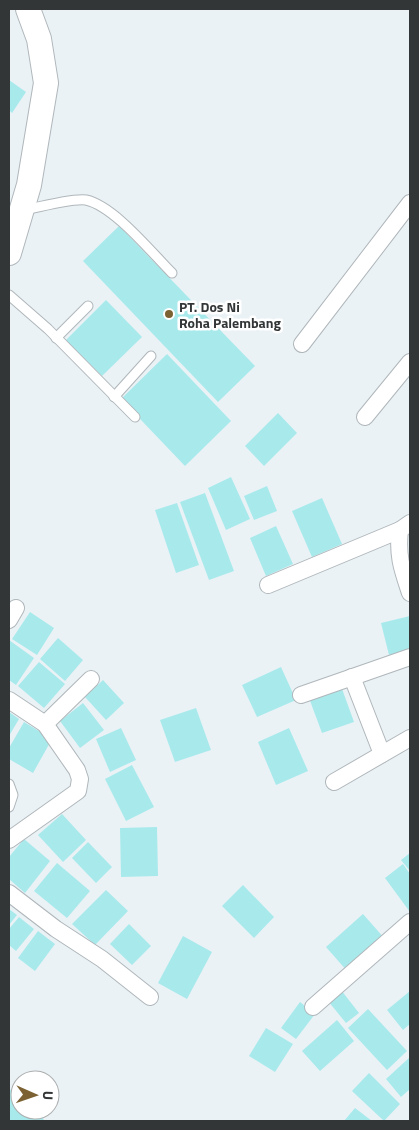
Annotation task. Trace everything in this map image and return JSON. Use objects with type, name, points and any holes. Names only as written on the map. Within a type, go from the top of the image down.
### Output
[{"type":"street","points":[[9,253],[29,185],[46,83],[39,39],[28,9]]},
{"type":"street","points":[[302,344],[410,203]]},
{"type":"street","points":[[365,417],[410,362]]},
{"type":"street","points":[[268,585],[405,527]]},
{"type":"street","points":[[405,527],[398,549],[410,593]]},
{"type":"street","points":[[301,695],[410,657]]},
{"type":"street","points":[[352,677],[382,754]]},
{"type":"street","points":[[45,724],[91,679]]},
{"type":"street","points":[[9,700],[45,724],[80,779],[78,791],[9,840]]},
{"type":"street","points":[[334,782],[410,738]]},
{"type":"street","points":[[9,893],[56,929],[102,958],[150,997]]},
{"type":"street","points":[[313,1007],[362,962],[410,922]]},
{"type":"lane","points":[[22,211],[44,205],[85,200],[100,205],[114,214],[172,273]]},
{"type":"lane","points":[[9,295],[56,338],[135,418]]},
{"type":"lane","points":[[56,338],[88,306]]},
{"type":"lane","points":[[114,397],[151,356]]},
{"type":"lane","points":[[9,784],[13,795],[9,807]]},
{"type":"building","points":[[9,80],[26,92],[12,113],[9,110]]},
{"type":"building","name":"PT. Dos Ni Roha Palembang","points":[[119,226],[255,366],[218,402],[83,261]]},
{"type":"building","points":[[106,300],[142,337],[102,376],[66,340]]},
{"type":"building","points":[[167,354],[231,421],[185,466],[121,399]]},
{"type":"building","points":[[278,413],[297,433],[264,466],[245,446]]},
{"type":"building","points":[[231,477],[250,519],[226,530],[208,488]]},
{"type":"building","points":[[267,486],[277,511],[254,520],[244,496]]},
{"type":"building","points":[[205,493],[234,571],[209,580],[180,502]]},
{"type":"building","points":[[322,498],[342,544],[312,557],[292,511]]},
{"type":"building","points":[[177,503],[199,565],[176,573],[155,510]]},
{"type":"building","points":[[276,526],[293,564],[266,576],[250,538]]},
{"type":"building","points":[[30,612],[54,628],[37,655],[12,639]]},
{"type":"building","points":[[410,616],[410,650],[389,655],[381,623]]},
{"type":"building","points":[[58,638],[83,660],[65,681],[40,659]]},
{"type":"building","points":[[9,640],[34,658],[16,685],[9,680]]},
{"type":"building","points":[[39,662],[65,684],[44,708],[18,686]]},
{"type":"building","points":[[281,667],[296,700],[257,717],[242,685]]},
{"type":"building","points":[[103,680],[124,703],[106,720],[85,697]]},
{"type":"building","points":[[341,686],[354,722],[322,733],[309,698]]},
{"type":"building","points":[[83,703],[104,730],[80,748],[60,721]]},
{"type":"building","points":[[196,708],[211,750],[175,762],[160,720]]},
{"type":"building","points":[[9,712],[19,719],[9,736]]},
{"type":"building","points":[[24,722],[52,739],[33,773],[9,759],[9,748]]},
{"type":"building","points":[[121,728],[136,760],[110,772],[96,739]]},
{"type":"building","points":[[289,728],[308,771],[276,785],[258,742]]},
{"type":"building","points":[[132,765],[154,807],[126,821],[105,779]]},
{"type":"building","points":[[62,814],[86,840],[63,862],[38,835]]},
{"type":"building","points":[[157,827],[158,876],[121,877],[120,828]]},
{"type":"building","points":[[24,839],[50,861],[25,893],[9,879],[9,857]]},
{"type":"building","points":[[88,842],[112,867],[96,883],[72,858]]},
{"type":"building","points":[[410,853],[410,871],[401,860]]},
{"type":"building","points":[[57,863],[90,891],[67,918],[34,891]]},
{"type":"building","points":[[403,864],[410,874],[410,912],[385,878]]},
{"type":"building","points":[[243,885],[274,917],[254,938],[222,906]]},
{"type":"building","points":[[106,890],[128,911],[95,945],[72,924]]},
{"type":"building","points":[[9,909],[17,915],[9,925]]},
{"type":"building","points":[[363,914],[385,939],[348,972],[326,947]]},
{"type":"building","points":[[19,917],[34,929],[16,951],[9,945],[9,929]]},
{"type":"building","points":[[129,924],[151,946],[132,965],[110,944]]},
{"type":"building","points":[[38,931],[55,944],[35,971],[18,958]]},
{"type":"building","points":[[183,936],[212,952],[187,999],[158,983]]},
{"type":"building","points":[[341,990],[359,1013],[346,1023],[328,1001]]},
{"type":"building","points":[[410,991],[410,1024],[403,1030],[387,1010]]},
{"type":"building","points":[[300,1002],[315,1014],[296,1039],[281,1028]]},
{"type":"building","points":[[368,1009],[407,1051],[387,1070],[348,1028]]},
{"type":"building","points":[[337,1020],[354,1041],[320,1071],[302,1051]]},
{"type":"building","points":[[266,1028],[293,1044],[275,1072],[249,1056]]},
{"type":"building","points":[[410,1057],[410,1089],[401,1097],[386,1079]]},
{"type":"building","points":[[369,1073],[400,1104],[384,1121],[352,1091]]},
{"type":"building","points":[[9,1091],[10,1120],[45,1121],[9,1121]]},
{"type":"building","points":[[355,1108],[372,1121],[344,1121]]},
{"type":"place","name":"PT. Dos Ni Roha Palembang","points":[[169,314]]}]
